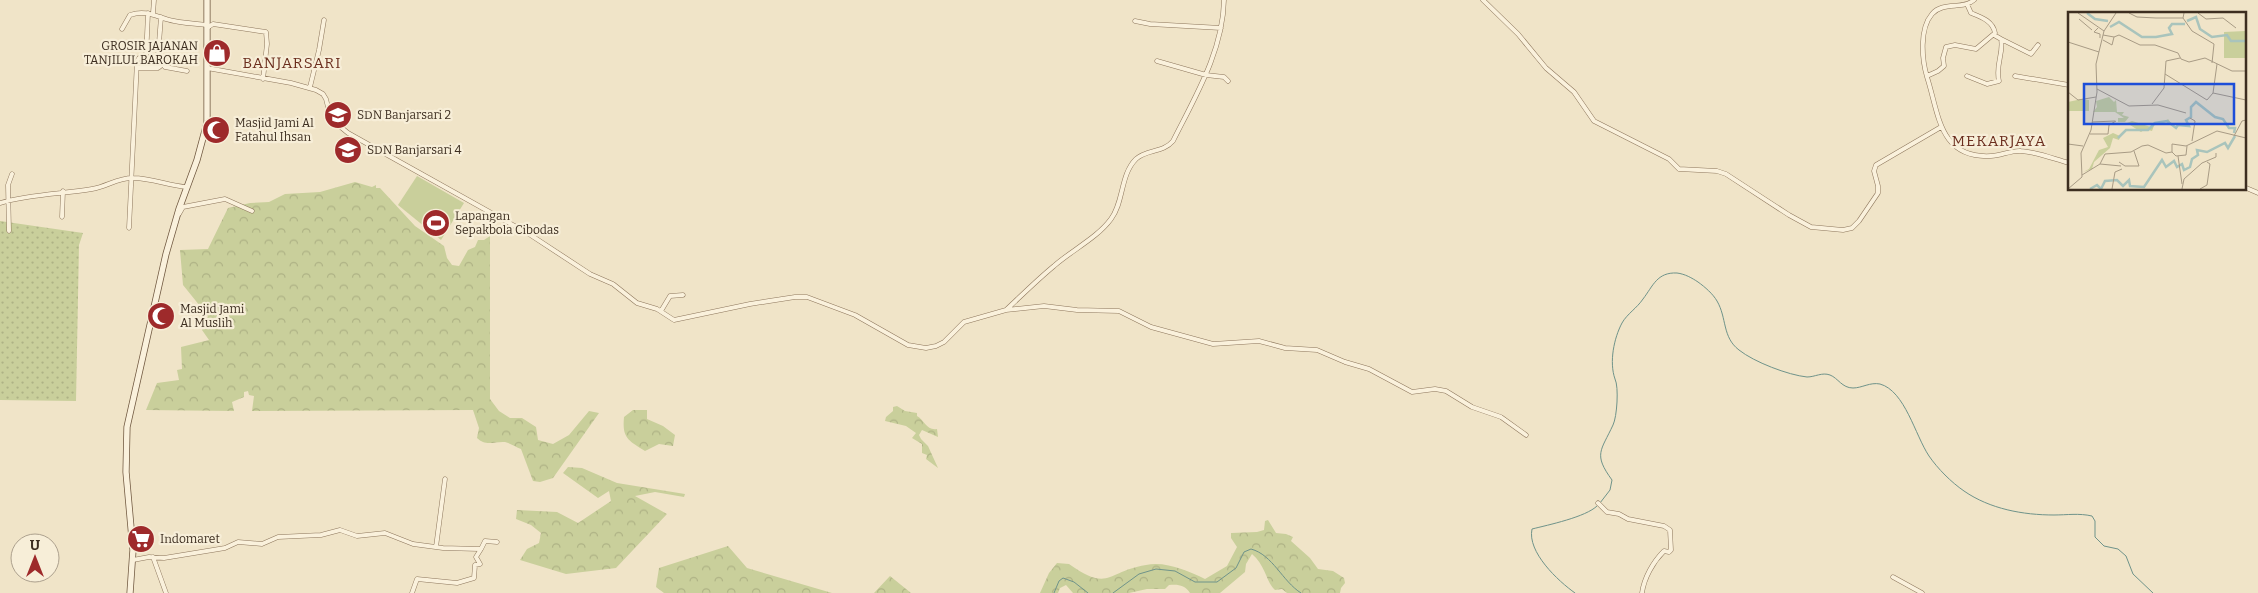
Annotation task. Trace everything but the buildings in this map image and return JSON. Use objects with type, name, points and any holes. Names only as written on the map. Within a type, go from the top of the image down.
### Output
[{"type":"main road","points":[[130,593],[132,531],[126,472],[127,427],[163,265],[207,123],[207,0]]},
{"type":"street","points":[[153,13],[154,0]]},
{"type":"street","points":[[1006,310],[1054,265],[1107,224],[1116,210],[1123,185],[1134,161],[1147,152],[1163,149],[1170,145],[1206,75],[1221,28],[1224,0]]},
{"type":"street","points":[[1483,0],[1495,14],[1518,34],[1546,68],[1574,92],[1594,121],[1668,159],[1681,169],[1721,172],[1811,227],[1847,230],[1852,228],[1863,217],[1878,193],[1874,172],[1876,165],[1941,127]]},
{"type":"street","points":[[1974,0],[1967,4],[1941,8],[1930,16],[1922,44],[1923,65],[1941,127],[1954,146],[1963,152],[1991,156],[2020,151],[2068,163]]},
{"type":"street","points":[[1967,4],[1971,14],[1988,21],[1994,28],[1994,35]]},
{"type":"street","points":[[146,58],[148,13]]},
{"type":"street","points":[[122,29],[131,14],[153,13],[174,21],[207,26],[213,24],[266,32],[267,44],[263,78]]},
{"type":"street","points":[[161,17],[158,57],[165,67],[187,71]]},
{"type":"street","points":[[310,87],[324,20]]},
{"type":"street","points":[[1135,21],[1150,24],[1221,28]]},
{"type":"street","points":[[1994,35],[2031,54],[2038,45]]},
{"type":"street","points":[[1927,76],[1938,72],[1944,66],[1943,58],[1946,47],[1954,45],[1976,49],[1994,35]]},
{"type":"street","points":[[1966,76],[1988,84],[1998,82],[2001,40]]},
{"type":"street","points":[[129,228],[138,59],[158,57]]},
{"type":"street","points":[[1157,61],[1206,75],[1224,77],[1228,81]]},
{"type":"street","points":[[138,68],[158,68],[162,65]]},
{"type":"street","points":[[207,68],[310,87],[323,94],[331,119],[348,133],[529,234],[596,277],[608,281],[637,304],[661,311],[670,318],[679,320],[750,304],[807,297],[855,316],[908,345],[926,348],[934,347],[944,342],[964,322],[1006,310],[1044,306],[1077,310],[1119,311],[1151,327],[1213,344],[1259,341],[1285,348],[1317,350],[1345,362],[1370,369],[1412,392],[1435,389],[1446,391],[1472,407],[1501,418],[1526,435]]},
{"type":"street","points":[[2015,76],[2068,85]]},
{"type":"street","points":[[9,231],[8,181],[12,174]]},
{"type":"street","points":[[0,204],[63,191],[90,189],[114,180],[132,178],[168,186],[187,187]]},
{"type":"street","points":[[2246,188],[2258,193]]},
{"type":"street","points":[[62,215],[63,191]]},
{"type":"street","points":[[177,215],[180,214],[183,207],[222,199],[231,200],[252,211]]},
{"type":"street","points":[[661,311],[670,296],[683,295]]},
{"type":"street","points":[[436,547],[446,479]]},
{"type":"street","points":[[1598,503],[1602,509],[1628,519],[1664,526],[1670,530],[1671,550],[1669,552],[1664,551],[1655,563],[1645,580],[1642,593]]},
{"type":"street","points":[[132,560],[153,557],[164,558],[225,548],[238,542],[262,544],[278,537],[321,536],[340,530],[357,536],[385,532],[409,543],[436,547],[482,549]]},
{"type":"street","points":[[412,593],[417,579],[457,583],[474,578],[475,565],[480,564],[476,556],[482,549],[485,541],[497,542]]},
{"type":"street","points":[[153,557],[166,593]]},
{"type":"street","points":[[1893,577],[1922,593]]},
{"type":"green space","name":"Lapangan Sepakbola Cibodas","points":[[417,176],[464,203],[441,240],[398,205]]},
{"type":"green space","points":[[355,182],[372,187],[376,185],[376,188],[380,188],[415,226],[444,246],[447,258],[452,265],[459,266],[468,250],[475,247],[478,240],[484,240],[490,236],[490,399],[499,411],[510,418],[522,418],[536,427],[538,440],[553,444],[569,435],[589,411],[599,413],[553,478],[540,482],[533,481],[521,449],[505,442],[487,443],[480,441],[477,438],[479,428],[473,410],[252,411],[254,396],[249,395],[248,391],[244,392],[244,397],[232,402],[234,411],[146,410],[157,383],[179,380],[177,370],[182,369],[181,347],[209,340],[202,330],[208,316],[183,285],[180,250],[208,249],[228,208],[250,203],[269,202],[285,194],[320,192]]},
{"type":"green space","points":[[0,221],[83,233],[79,245],[76,401],[0,400]]},
{"type":"green space","points":[[897,406],[905,411],[917,413],[917,416],[928,427],[937,429],[938,437],[922,430],[919,435],[928,446],[938,468],[926,459],[927,455],[922,453],[922,444],[912,438],[916,433],[906,426],[885,421],[886,417],[893,411],[893,407]]},
{"type":"green space","points":[[633,410],[647,410],[647,419],[663,426],[675,435],[673,446],[659,444],[645,451],[630,441],[624,430],[624,417]]},
{"type":"green space","points":[[568,467],[582,468],[617,483],[685,494],[684,497],[655,492],[635,496],[667,514],[616,568],[566,574],[520,560],[527,549],[539,543],[541,533],[531,525],[516,519],[517,510],[557,512],[578,523],[611,501],[609,491],[598,498],[563,473]]},
{"type":"green space","points":[[1268,520],[1276,533],[1293,537],[1291,541],[1310,558],[1318,569],[1333,571],[1344,578],[1345,583],[1340,593],[1287,593],[1282,589],[1275,590],[1257,559],[1252,554],[1246,564],[1245,572],[1220,593],[1190,593],[1184,587],[1169,585],[1165,589],[1147,589],[1129,593],[1073,593],[1066,585],[1060,588],[1058,593],[1040,593],[1049,573],[1057,563],[1069,564],[1082,573],[1101,579],[1133,568],[1161,564],[1205,579],[1227,566],[1237,547],[1231,538],[1231,533],[1264,530],[1265,521]]},
{"type":"green space","points":[[728,546],[747,568],[832,593],[664,593],[656,587],[659,568]]},
{"type":"green space","points":[[890,576],[911,593],[874,593]]},
{"type":"waterway","points":[[1600,503],[1610,490],[1612,480],[1602,464],[1601,452],[1616,416],[1617,388],[1612,358],[1619,329],[1624,320],[1660,277],[1670,273],[1677,273],[1693,279],[1711,293],[1720,307],[1730,339],[1745,355],[1790,374],[1807,377],[1824,374],[1830,375],[1849,388],[1869,384],[1880,384],[1889,388],[1903,404],[1929,456],[1954,484],[1974,497],[2007,510],[2042,515],[2078,514],[2092,516],[2095,521],[2095,537],[2104,546],[2118,549],[2126,556],[2133,574],[2153,593]]},
{"type":"waterway","points":[[1575,593],[1545,565],[1534,547],[1532,529],[1576,517],[1597,506]]},
{"type":"waterway","points":[[1113,593],[1139,574],[1156,569],[1175,571],[1195,582],[1217,582],[1236,568],[1244,552],[1251,549],[1259,552],[1271,562],[1288,582],[1301,593]]},
{"type":"waterway","points":[[1054,593],[1059,581],[1063,578],[1074,582],[1088,593]]},
{"type":"place","name":"GROSIR JAJANAN TANJILUL BAROKAH","points":[[217,53]]},
{"type":"place","name":"SDN Banjarsari 2","points":[[338,115]]},
{"type":"place","name":"Masjid Jami Al Fatahul Ihsan","points":[[216,130]]},
{"type":"place","name":"SDN Banjarsari 4","points":[[348,150]]},
{"type":"place","name":"Lapangan Sepakbola Cibodas","points":[[436,223]]},
{"type":"place","name":"Masjid Jami Al Muslih","points":[[161,316]]},
{"type":"place","name":"Indomaret","points":[[141,539]]},
{"type":"district","name":"BANJARSARI","points":[[292,63]]},
{"type":"district","name":"MEKARJAYA","points":[[1999,141]]}]
